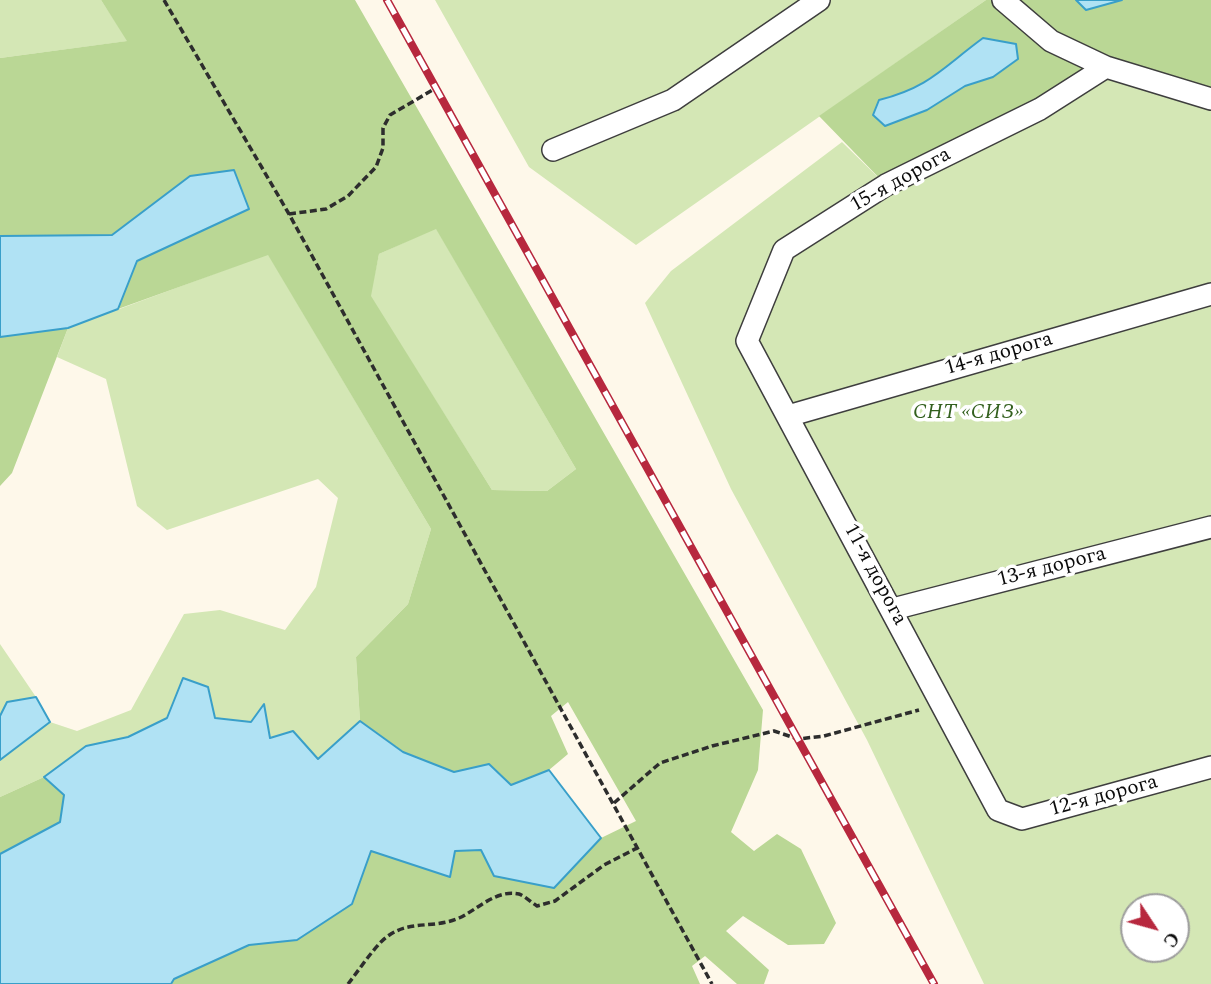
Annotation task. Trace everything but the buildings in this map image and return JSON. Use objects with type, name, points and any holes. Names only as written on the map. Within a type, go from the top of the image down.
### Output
[{"type":"street","points":[[553,150],[673,100],[819,0]]},
{"type":"street","points":[[1003,0],[1051,41],[1106,66],[1211,99]]},
{"type":"street","name":"15-я дорога","points":[[747,341],[784,250],[886,185],[1040,108],[1106,66]]},
{"type":"street","name":"14-я дорога","points":[[788,416],[1211,294]]},
{"type":"street","name":"11-я дорога","points":[[747,341],[893,609],[998,810]]},
{"type":"street","name":"13-я дорога","points":[[893,609],[1211,527]]},
{"type":"street","name":"12-я дорога","points":[[998,810],[1022,819],[1211,767]]},
{"type":"path","points":[[163,0],[289,214],[712,984]]},
{"type":"path","points":[[289,214],[326,209],[348,196],[376,167],[383,148],[383,128],[390,115],[436,88]]},
{"type":"path","points":[[614,803],[660,763],[712,746],[774,730],[798,739],[824,736],[943,704]]},
{"type":"path","points":[[348,984],[383,940],[399,930],[416,923],[437,925],[459,918],[503,895],[519,894],[537,906],[555,901],[604,865],[638,848]]},
{"type":"green space","points":[[0,0],[101,0],[128,41],[0,58]]},
{"type":"green space","points":[[101,0],[355,0],[763,710],[758,770],[731,832],[754,851],[777,834],[801,849],[836,923],[824,944],[788,945],[743,916],[726,931],[769,970],[764,984],[737,984],[705,956],[692,966],[700,984],[171,984],[174,979],[250,945],[297,940],[352,904],[371,851],[450,877],[455,851],[481,850],[554,887],[601,838],[636,821],[568,702],[551,716],[568,754],[549,770],[511,785],[489,764],[454,772],[404,752],[360,721],[356,657],[408,604],[431,529],[268,255],[118,309],[136,261],[249,209],[190,176],[112,235],[0,236],[0,58],[127,41]],"holes":[[[436,229],[576,469],[547,491],[492,490],[371,296],[379,254]]]},
{"type":"green space","points":[[435,0],[986,0],[636,245],[529,167]]},
{"type":"green space","points":[[986,0],[1076,0],[1086,10],[1122,0],[1211,0],[1211,99],[1106,67],[886,185],[819,116]],"holes":[[[983,39],[993,77],[965,86],[879,100],[924,83]]]},
{"type":"green space","name":"СНТ «СИЗ»","points":[[1106,67],[1211,99],[1211,984],[984,984],[867,740],[731,489],[645,303],[671,271],[842,142],[886,185]]},
{"type":"green space","points":[[436,228],[576,469],[547,491],[492,490],[370,296],[379,254]]},
{"type":"green space","points":[[268,254],[431,529],[408,604],[356,657],[360,721],[318,759],[270,738],[263,705],[251,722],[215,718],[167,718],[128,737],[86,746],[44,777],[0,797],[0,760],[50,722],[77,731],[131,710],[184,614],[220,610],[285,630],[316,587],[338,498],[318,479],[167,530],[137,506],[106,379],[57,357],[68,328]]},
{"type":"green space","points":[[68,328],[12,473],[0,486],[0,337]]},
{"type":"green space","points":[[0,644],[36,697],[7,702],[0,716]]},
{"type":"green space","points":[[44,777],[64,795],[60,822],[0,854],[0,797]]},
{"type":"water","points":[[1076,0],[1122,0],[1086,10]]},
{"type":"water","points":[[983,38],[1016,44],[1018,59],[993,77],[965,86],[927,110],[885,126],[873,115],[879,100],[924,83]]},
{"type":"water","points":[[234,170],[249,209],[137,261],[118,309],[68,328],[0,337],[0,236],[112,235],[190,176]]},
{"type":"water","points":[[183,678],[208,687],[215,718],[251,722],[264,704],[270,738],[293,731],[318,759],[360,721],[403,752],[454,772],[489,764],[511,785],[549,770],[601,838],[554,888],[494,876],[481,850],[455,851],[450,877],[371,851],[352,904],[297,940],[249,945],[174,979],[171,984],[0,984],[0,854],[60,822],[64,795],[44,777],[86,746],[128,737],[167,718]]},
{"type":"water","points":[[36,697],[50,722],[0,760],[0,716],[7,702]]},
{"type":"railway","points":[[387,0],[934,984]]}]
